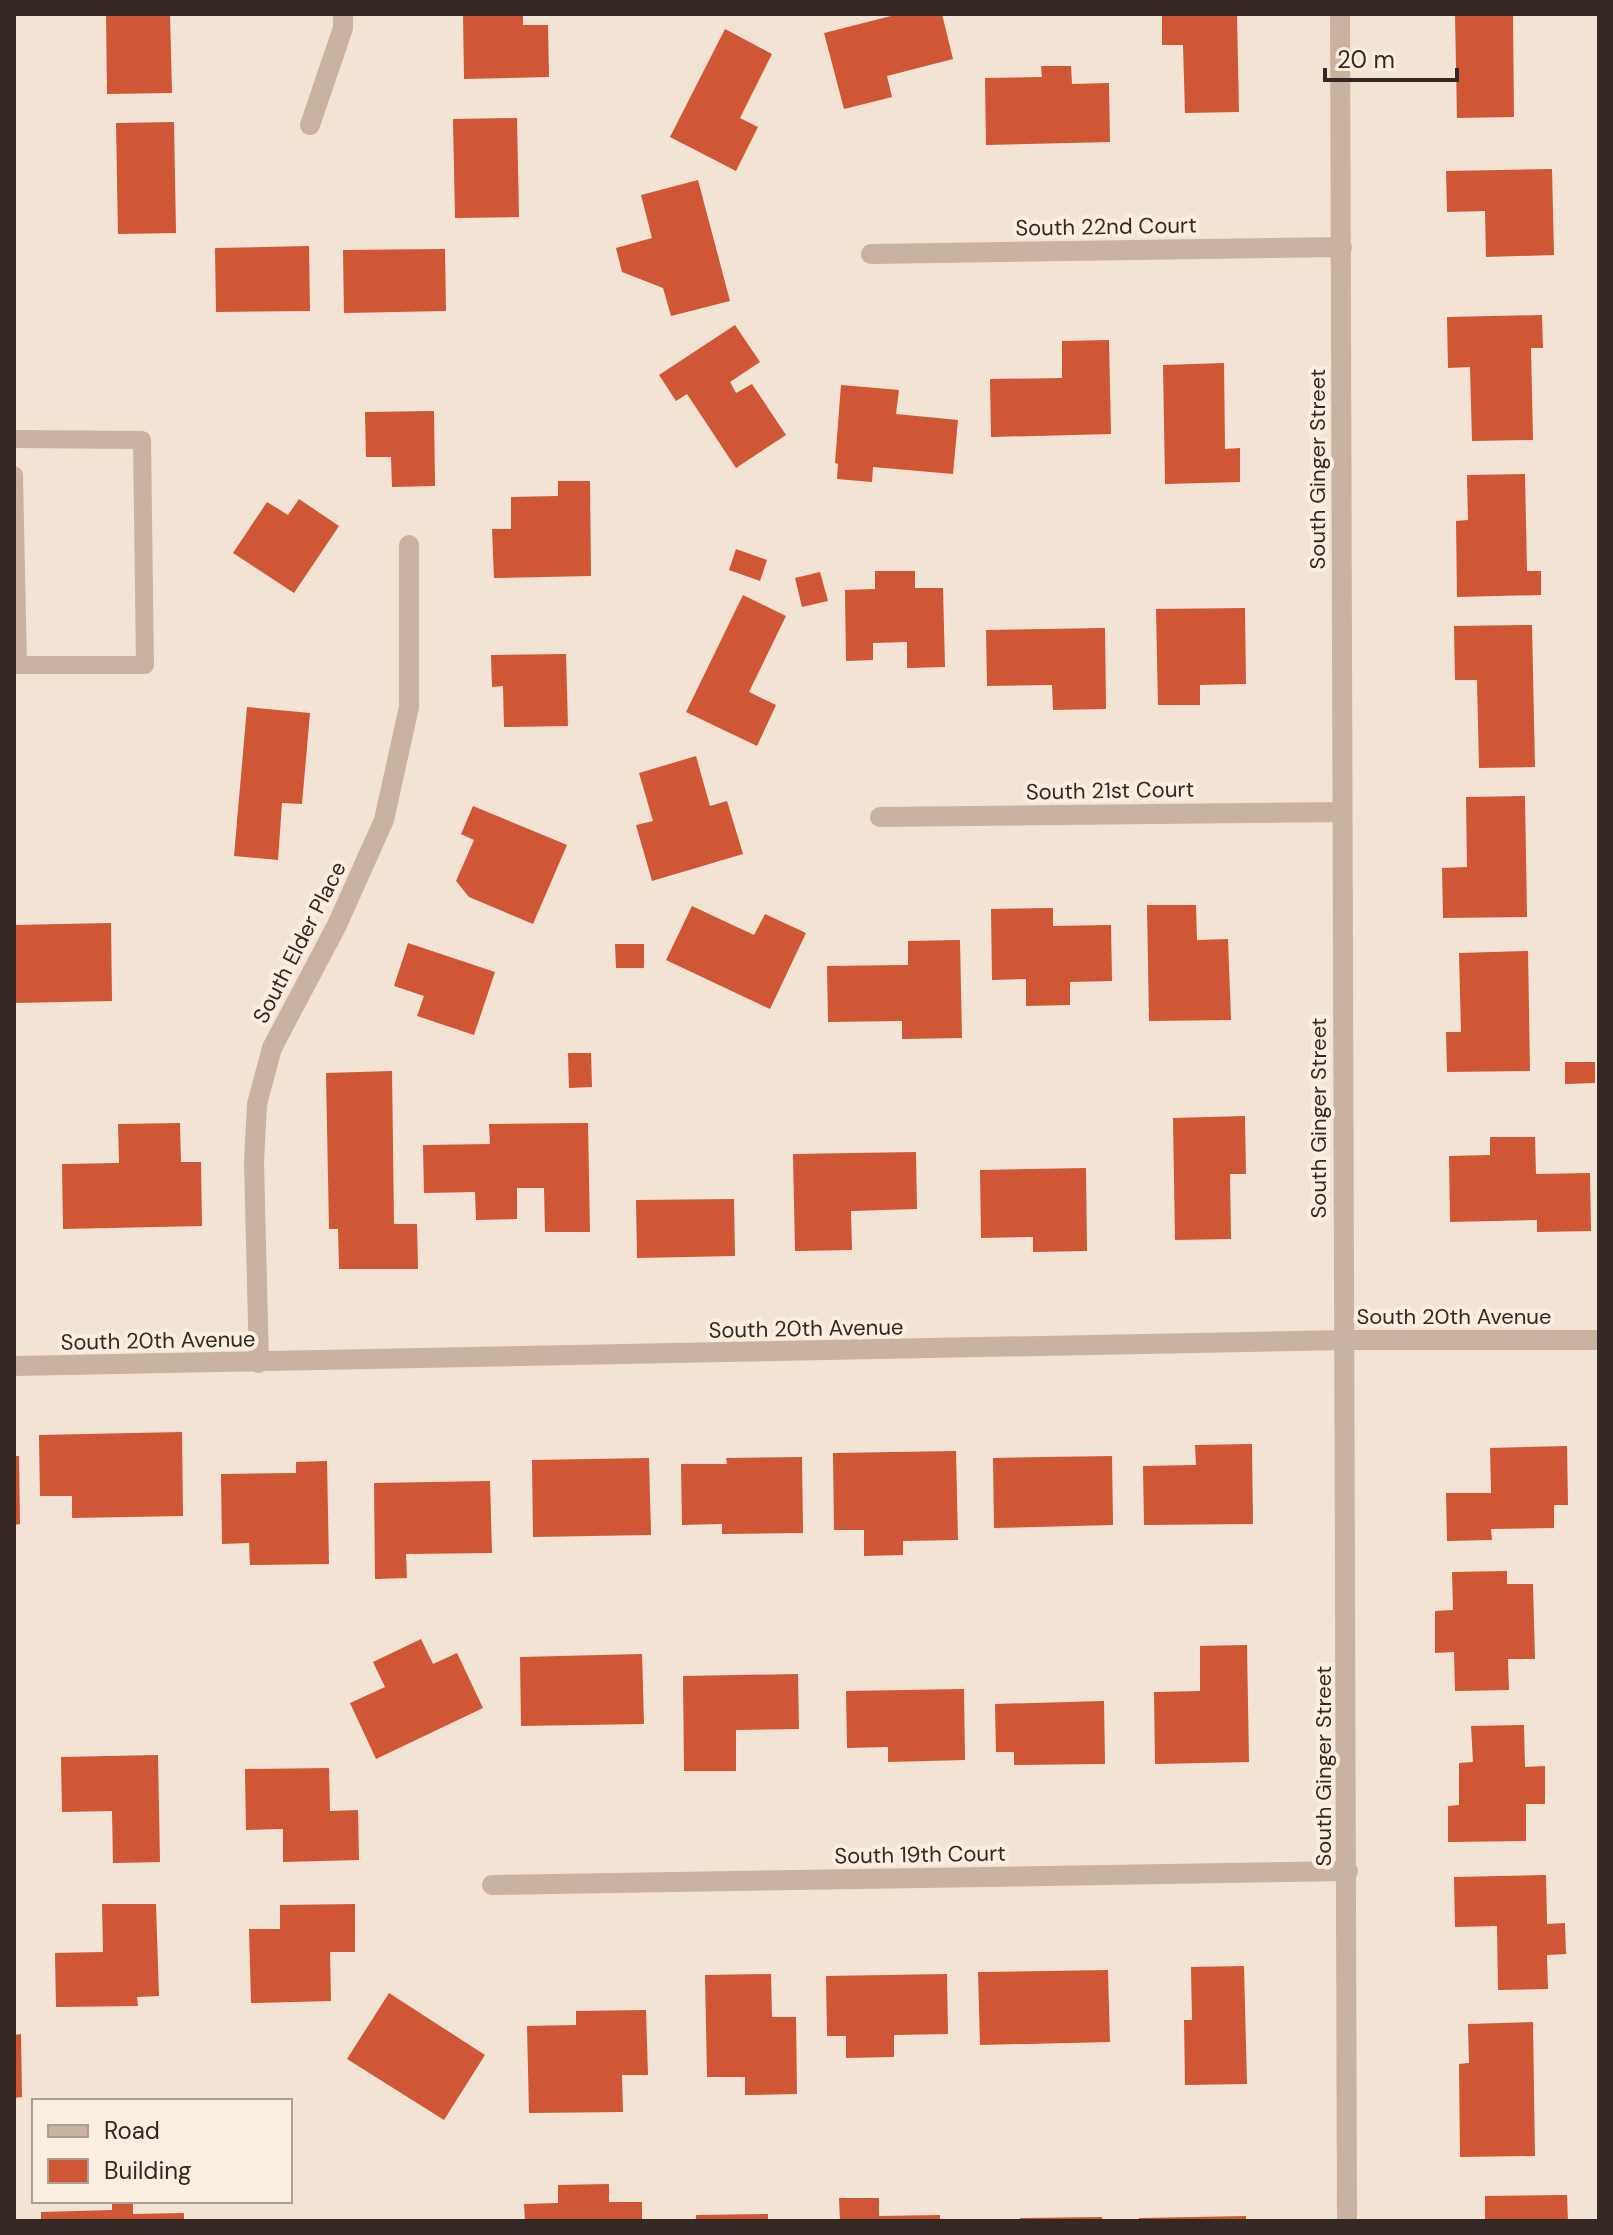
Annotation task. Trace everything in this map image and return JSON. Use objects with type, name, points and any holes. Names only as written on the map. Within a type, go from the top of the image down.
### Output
[{"type":"street","points":[[310,125],[343,28],[343,14]]},
{"type":"street","name":"South Ginger Street","points":[[1340,14],[1347,2221]]},
{"type":"street","name":"South 22nd Court","points":[[871,254],[1342,247]]},
{"type":"street","name":"South Elder Place","points":[[259,1363],[254,1162],[257,1104],[272,1048],[337,925],[384,820],[409,707],[409,545]]},
{"type":"street","name":"South 21st Court","points":[[880,817],[1341,812]]},
{"type":"street","name":"South 20th Avenue","points":[[14,1366],[1343,1340],[1599,1340]]},
{"type":"street","name":"South 19th Court","points":[[492,1885],[1348,1871]]},
{"type":"lane","points":[[14,439],[142,440],[145,665],[16,665],[14,475]]},
{"type":"building","points":[[106,14],[170,14],[172,93],[107,94]]},
{"type":"building","points":[[463,14],[523,14],[523,25],[548,25],[549,77],[464,79]]},
{"type":"building","points":[[899,14],[942,14],[953,59],[887,76],[892,97],[844,109],[824,33]]},
{"type":"building","points":[[1162,14],[1237,14],[1239,112],[1185,113],[1183,45],[1162,45]]},
{"type":"building","points":[[1455,14],[1513,14],[1514,117],[1457,118]]},
{"type":"building","points":[[725,29],[772,54],[740,118],[758,127],[736,171],[670,137]]},
{"type":"building","points":[[1041,66],[1071,66],[1072,84],[1109,83],[1110,142],[986,145],[985,78],[1042,77]]},
{"type":"building","points":[[517,118],[519,217],[455,218],[453,119]]},
{"type":"building","points":[[174,122],[176,233],[118,234],[116,123]]},
{"type":"building","points":[[1552,169],[1554,255],[1486,257],[1485,211],[1447,212],[1446,171]]},
{"type":"building","points":[[698,180],[730,301],[671,316],[663,288],[622,272],[616,248],[652,238],[641,195]]},
{"type":"building","points":[[309,246],[310,311],[216,312],[215,248]]},
{"type":"building","points":[[445,249],[446,311],[344,313],[343,250]]},
{"type":"building","points":[[1542,315],[1543,348],[1531,348],[1533,440],[1472,441],[1470,367],[1448,368],[1447,317]]},
{"type":"building","points":[[735,325],[760,362],[730,382],[736,393],[752,384],[786,435],[736,468],[687,394],[676,401],[659,375]]},
{"type":"building","points":[[1109,340],[1111,434],[991,437],[990,379],[1062,378],[1062,341]]},
{"type":"building","points":[[1224,363],[1225,449],[1240,448],[1240,482],[1165,484],[1163,365]]},
{"type":"building","points":[[841,385],[899,390],[896,414],[958,420],[953,474],[873,467],[872,482],[837,479],[838,464],[835,463]]},
{"type":"building","points":[[434,411],[435,486],[392,487],[391,457],[366,457],[365,412]]},
{"type":"building","points":[[1525,474],[1527,571],[1541,571],[1541,595],[1457,597],[1456,521],[1468,520],[1467,475]]},
{"type":"building","points":[[558,481],[590,481],[591,576],[494,578],[492,529],[511,529],[511,497],[558,496]]},
{"type":"building","points":[[299,499],[339,526],[294,593],[233,553],[267,502],[288,515]]},
{"type":"building","points":[[736,549],[767,560],[760,581],[729,570]]},
{"type":"building","points":[[875,571],[915,571],[915,588],[943,588],[945,667],[907,668],[907,642],[873,643],[873,660],[846,661],[845,590],[875,589]]},
{"type":"building","points":[[820,572],[828,601],[802,607],[795,578]]},
{"type":"building","points":[[743,595],[786,616],[749,692],[776,705],[757,746],[686,712]]},
{"type":"building","points":[[1245,608],[1246,684],[1200,685],[1200,705],[1158,705],[1156,609]]},
{"type":"building","points":[[1532,625],[1535,767],[1479,768],[1477,680],[1455,680],[1454,626]]},
{"type":"building","points":[[1105,628],[1106,709],[1053,710],[1052,685],[987,686],[986,630]]},
{"type":"building","points":[[566,654],[568,726],[504,727],[503,686],[492,687],[491,655]]},
{"type":"building","points":[[247,707],[310,713],[302,804],[282,803],[278,860],[234,856]]},
{"type":"building","points":[[696,756],[710,806],[727,801],[743,854],[652,881],[636,825],[653,821],[639,773]]},
{"type":"building","points":[[1525,796],[1527,917],[1443,918],[1442,868],[1467,867],[1466,797]]},
{"type":"building","points":[[473,806],[567,845],[533,924],[469,897],[456,881],[474,840],[461,834]]},
{"type":"building","points":[[1147,905],[1196,905],[1197,940],[1228,939],[1231,1020],[1149,1021]]},
{"type":"building","points":[[692,906],[754,935],[765,914],[806,933],[770,1009],[666,960]]},
{"type":"building","points":[[1053,908],[1053,926],[1111,925],[1112,981],[1070,982],[1070,1005],[1026,1006],[1026,979],[992,980],[991,909]]},
{"type":"building","points":[[111,923],[112,1001],[14,1003],[14,925]]},
{"type":"building","points":[[960,940],[962,1038],[902,1039],[902,1021],[828,1022],[827,966],[908,965],[908,941]]},
{"type":"building","points":[[408,943],[495,972],[474,1035],[417,1016],[424,996],[394,986]]},
{"type":"building","points":[[615,944],[644,944],[644,968],[616,968]]},
{"type":"building","points":[[1528,951],[1530,1071],[1447,1072],[1446,1032],[1461,1032],[1459,953]]},
{"type":"building","points":[[568,1053],[591,1053],[592,1087],[569,1088]]},
{"type":"building","points":[[1565,1062],[1595,1062],[1595,1083],[1565,1084]]},
{"type":"building","points":[[392,1071],[394,1224],[417,1224],[418,1269],[339,1269],[338,1229],[329,1229],[326,1073]]},
{"type":"building","points":[[1245,1116],[1246,1174],[1230,1174],[1231,1239],[1175,1240],[1173,1118]]},
{"type":"building","points":[[180,1123],[181,1162],[201,1162],[202,1226],[63,1229],[62,1164],[119,1163],[118,1124]]},
{"type":"building","points":[[588,1123],[590,1232],[545,1232],[544,1188],[517,1188],[517,1219],[476,1220],[475,1192],[424,1193],[423,1145],[490,1144],[489,1124]]},
{"type":"building","points":[[1490,1137],[1535,1137],[1536,1174],[1590,1173],[1591,1231],[1537,1232],[1537,1220],[1450,1222],[1449,1156],[1490,1155]]},
{"type":"building","points":[[916,1152],[917,1209],[851,1211],[852,1250],[795,1251],[793,1154]]},
{"type":"building","points":[[1086,1168],[1087,1251],[1033,1252],[1033,1237],[981,1238],[980,1170]]},
{"type":"building","points":[[734,1199],[735,1256],[637,1258],[636,1200]]},
{"type":"building","points":[[182,1432],[183,1516],[72,1518],[72,1496],[40,1496],[39,1435]]},
{"type":"building","points":[[1252,1444],[1253,1524],[1144,1525],[1143,1466],[1196,1465],[1195,1445]]},
{"type":"building","points":[[1567,1446],[1568,1505],[1554,1505],[1554,1528],[1491,1529],[1492,1540],[1447,1541],[1446,1493],[1491,1493],[1490,1448]]},
{"type":"building","points":[[956,1451],[958,1540],[903,1541],[903,1555],[864,1556],[864,1530],[834,1530],[833,1453]]},
{"type":"building","points":[[14,1456],[19,1456],[20,1524],[14,1525]]},
{"type":"building","points":[[1112,1456],[1113,1525],[994,1528],[993,1458]]},
{"type":"building","points":[[802,1457],[803,1533],[722,1534],[722,1524],[682,1525],[681,1464],[727,1464],[726,1458]]},
{"type":"building","points":[[649,1458],[651,1535],[533,1537],[532,1460]]},
{"type":"building","points":[[327,1461],[329,1564],[250,1565],[249,1543],[222,1544],[221,1474],[296,1473],[296,1462]]},
{"type":"building","points":[[490,1481],[492,1553],[406,1554],[407,1578],[375,1579],[374,1483]]},
{"type":"building","points":[[1507,1571],[1507,1584],[1533,1584],[1535,1659],[1508,1659],[1509,1690],[1455,1691],[1454,1652],[1435,1653],[1435,1611],[1453,1610],[1452,1572]]},
{"type":"building","points":[[421,1639],[433,1664],[457,1653],[483,1708],[376,1759],[350,1703],[385,1687],[373,1662]]},
{"type":"building","points":[[1247,1645],[1249,1762],[1155,1764],[1154,1692],[1200,1691],[1200,1646]]},
{"type":"building","points":[[642,1654],[644,1724],[521,1726],[520,1657]]},
{"type":"building","points":[[798,1674],[799,1729],[736,1730],[736,1771],[684,1771],[683,1676]]},
{"type":"building","points":[[964,1689],[965,1760],[888,1762],[888,1747],[847,1748],[846,1691]]},
{"type":"building","points":[[1104,1701],[1105,1764],[1014,1765],[1014,1752],[996,1752],[995,1704]]},
{"type":"building","points":[[1524,1725],[1525,1767],[1545,1766],[1545,1804],[1526,1804],[1526,1841],[1448,1842],[1448,1806],[1459,1805],[1459,1763],[1473,1762],[1471,1726]]},
{"type":"building","points":[[158,1755],[160,1862],[113,1863],[112,1811],[62,1812],[61,1757]]},
{"type":"building","points":[[329,1768],[330,1811],[358,1810],[359,1860],[283,1862],[283,1829],[246,1830],[245,1769]]},
{"type":"building","points":[[1546,1875],[1547,1924],[1565,1923],[1566,1954],[1547,1955],[1548,1989],[1498,1990],[1497,1926],[1455,1927],[1454,1877]]},
{"type":"building","points":[[102,1904],[156,1904],[159,1996],[137,1997],[138,2006],[56,2007],[55,1953],[103,1952]]},
{"type":"building","points":[[355,1904],[355,1952],[330,1952],[331,2001],[251,2003],[249,1929],[280,1929],[280,1905]]},
{"type":"building","points":[[1244,1966],[1247,2084],[1185,2085],[1184,2020],[1192,2020],[1191,1967]]},
{"type":"building","points":[[1108,1970],[1110,2042],[980,2045],[978,1972]]},
{"type":"building","points":[[771,1974],[772,2017],[796,2017],[797,2094],[745,2095],[745,2077],[707,2077],[705,1975]]},
{"type":"building","points":[[947,1974],[948,2034],[894,2035],[894,2057],[846,2058],[846,2036],[827,2036],[826,1976]]},
{"type":"building","points":[[389,1993],[485,2055],[444,2120],[347,2059]]},
{"type":"building","points":[[646,2010],[648,2075],[622,2075],[623,2112],[529,2113],[527,2026],[576,2025],[576,2011]]},
{"type":"building","points":[[1533,2022],[1535,2156],[1460,2157],[1459,2064],[1469,2063],[1468,2024]]},
{"type":"building","points":[[21,2034],[22,2097],[14,2098],[14,2035]]},
{"type":"building","points":[[609,2184],[609,2202],[642,2202],[642,2221],[525,2221],[524,2204],[558,2203],[558,2185]]},
{"type":"building","points":[[1567,2195],[1568,2221],[1485,2221],[1485,2196]]},
{"type":"building","points":[[839,2198],[879,2198],[879,2216],[940,2215],[940,2221],[840,2221]]},
{"type":"building","points":[[112,2203],[133,2203],[133,2214],[184,2213],[184,2221],[41,2221],[41,2212],[112,2210]]},
{"type":"building","points":[[768,2214],[768,2221],[696,2221],[696,2215]]},
{"type":"building","points":[[1246,2216],[1246,2221],[1139,2221],[1139,2218]]},
{"type":"building","points":[[1102,2217],[1102,2221],[1020,2221],[1020,2218]]}]
